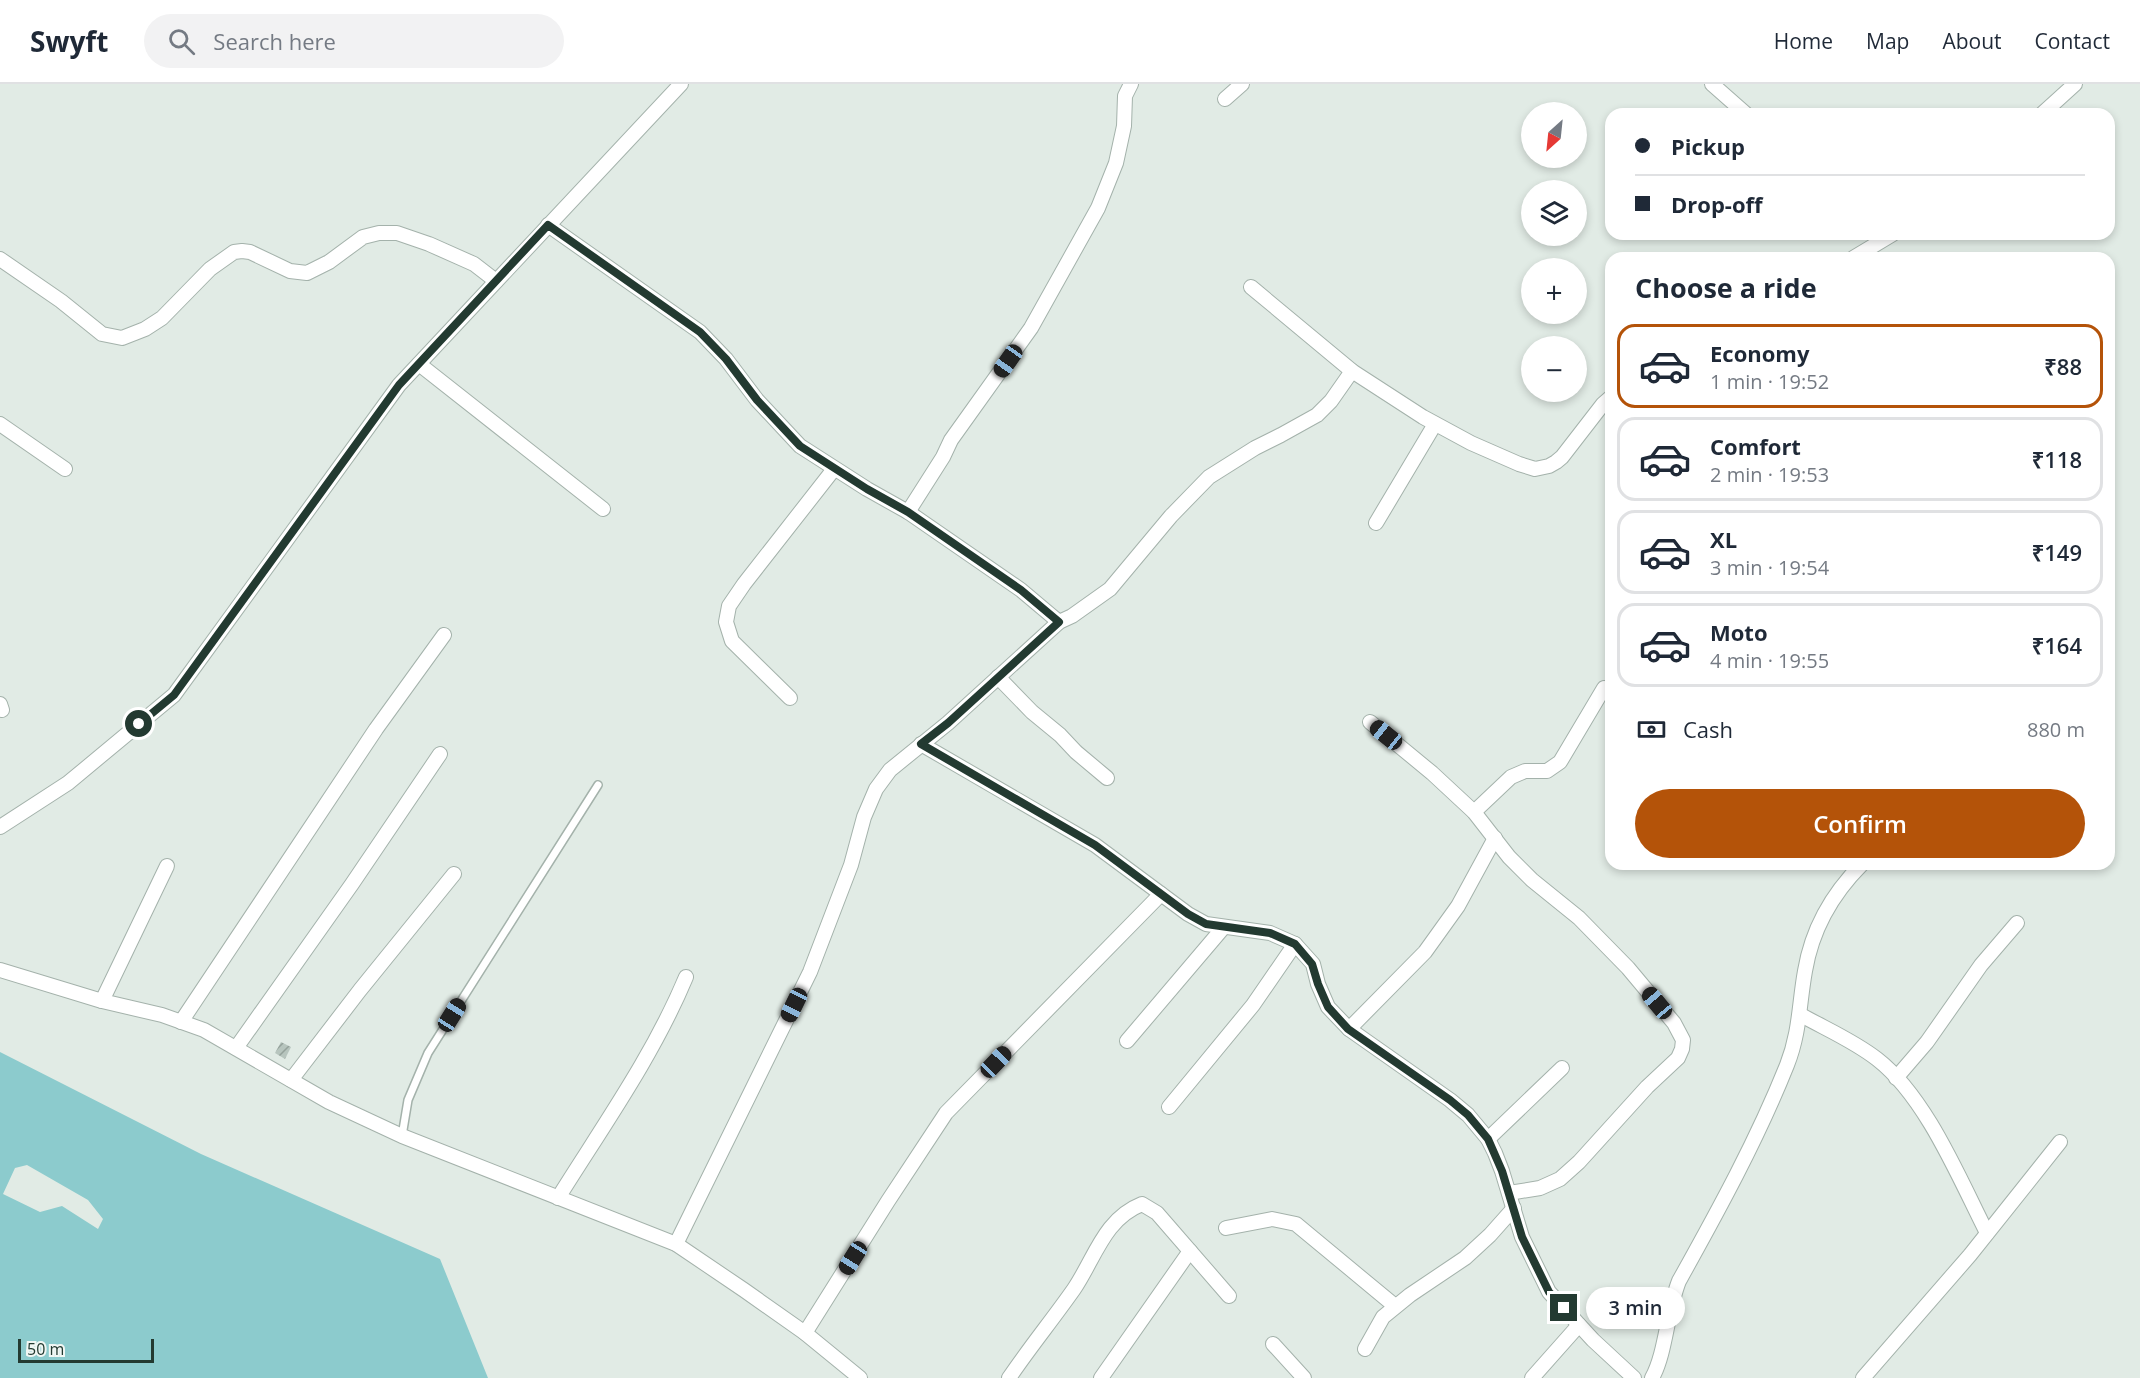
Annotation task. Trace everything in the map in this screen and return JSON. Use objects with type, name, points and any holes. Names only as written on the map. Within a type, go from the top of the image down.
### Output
[{"type":"street","points":[[908,512],[943,457],[951,440],[1031,328],[1098,208],[1116,163],[1124,126],[1125,96],[1131,84]]},
{"type":"street","points":[[1225,99],[1242,84]]},
{"type":"street","points":[[1712,84],[1739,108]]},
{"type":"street","points":[[2049,108],[2075,84]]},
{"type":"street","points":[[0,827],[68,783],[174,695],[399,385],[675,86]]},
{"type":"street","points":[[548,225],[700,332],[726,359],[757,400],[800,446],[834,469],[908,512],[1021,590],[1059,622]]},
{"type":"street","points":[[0,259],[61,301],[102,334],[122,338],[145,329],[162,318],[210,269],[234,252],[242,250],[290,271],[307,273],[329,262],[363,237],[379,233],[397,233],[474,264],[496,281]]},
{"type":"street","points":[[1859,252],[1872,240]]},
{"type":"street","points":[[1251,287],[1352,371],[1435,424],[1519,464],[1535,469],[1542,468],[1562,457],[1605,402]]},
{"type":"street","points":[[418,364],[603,509]]},
{"type":"street","points":[[676,1244],[810,972],[851,865],[864,817],[876,789],[890,770],[998,678],[1059,622],[1072,616],[1110,589],[1170,516],[1209,477],[1255,448],[1317,415],[1332,401],[1352,371]]},
{"type":"street","points":[[0,424],[65,468]]},
{"type":"street","points":[[1376,523],[1435,424]]},
{"type":"street","points":[[790,698],[732,641],[726,622],[729,606],[834,469]]},
{"type":"street","points":[[181,1022],[376,729],[444,635]]},
{"type":"street","points":[[998,678],[1023,704],[1107,778]]},
{"type":"street","points":[[1474,812],[1511,777],[1525,771],[1547,771],[1560,762],[1604,688]]},
{"type":"street","points":[[1370,722],[1432,773],[1474,812],[1509,857],[1532,880],[1579,918],[1628,968],[1674,1023],[1683,1040],[1678,1058],[1647,1087],[1579,1162],[1560,1179],[1540,1188],[1509,1193]]},
{"type":"street","points":[[921,744],[1095,845],[1188,914],[1206,924],[1270,933],[1295,944],[1312,964],[1328,1007],[1348,1029],[1450,1100],[1468,1115],[1488,1139],[1509,1193],[1522,1237],[1549,1292],[1578,1325],[1634,1378]]},
{"type":"street","points":[[236,1048],[352,884],[440,754]]},
{"type":"street","points":[[1348,1029],[1400,979],[1431,944],[1458,906],[1495,838]]},
{"type":"street","points":[[102,1001],[167,866]]},
{"type":"street","points":[[1652,1378],[1657,1366],[1675,1289],[1734,1180],[1788,1062],[1801,1015],[1810,946],[1821,918],[1830,902],[1857,870]]},
{"type":"street","points":[[291,1080],[453,874]]},
{"type":"street","points":[[805,1334],[946,1113],[1161,894]]},
{"type":"street","points":[[1896,1078],[1927,1042],[1981,964],[2017,922]]},
{"type":"street","points":[[1127,1041],[1223,928]]},
{"type":"street","points":[[1169,1107],[1253,1005],[1295,944]]},
{"type":"street","points":[[0,970],[102,1001],[162,1015],[204,1030],[329,1102],[402,1136],[676,1244],[805,1334],[860,1378]]},
{"type":"street","points":[[558,1198],[653,1047],[687,977]]},
{"type":"street","points":[[1801,1015],[1860,1047],[1878,1060],[1896,1078],[1915,1101],[1946,1151],[1987,1233]]},
{"type":"street","points":[[1488,1139],[1562,1068]]},
{"type":"street","points":[[1863,1378],[1987,1233],[2060,1142]]},
{"type":"street","points":[[1010,1378],[1077,1285],[1106,1232],[1133,1208],[1142,1204],[1150,1207],[1229,1296]]},
{"type":"street","points":[[1365,1349],[1383,1317],[1395,1306],[1465,1258],[1514,1208]]},
{"type":"street","points":[[1226,1228],[1272,1219],[1296,1224],[1395,1306]]},
{"type":"street","points":[[1101,1378],[1190,1251]]},
{"type":"street","points":[[1532,1378],[1578,1325]]},
{"type":"street","points":[[1273,1344],[1304,1378]]},
{"type":"lane","points":[[402,1136],[408,1100],[428,1053],[598,785]]},
{"type":"water","points":[[0,1052],[201,1154],[440,1259],[488,1378],[0,1378]],"holes":[[[27,1165],[88,1200],[103,1219],[98,1229],[62,1206],[40,1212],[3,1194],[15,1168]]]},
{"type":"building","points":[[281,1042],[291,1047],[285,1059],[275,1053]]},
{"type":"route","points":[[139,724],[174,695],[399,385],[548,225],[700,332],[726,359],[757,400],[800,446],[908,512],[1021,590],[1059,622],[948,723],[921,744],[1095,845],[1188,914],[1206,924],[1270,933],[1295,944],[1312,964],[1328,1007],[1348,1029],[1450,1100],[1468,1115],[1488,1139],[1502,1171],[1522,1237],[1549,1292],[1564,1308]]}]
